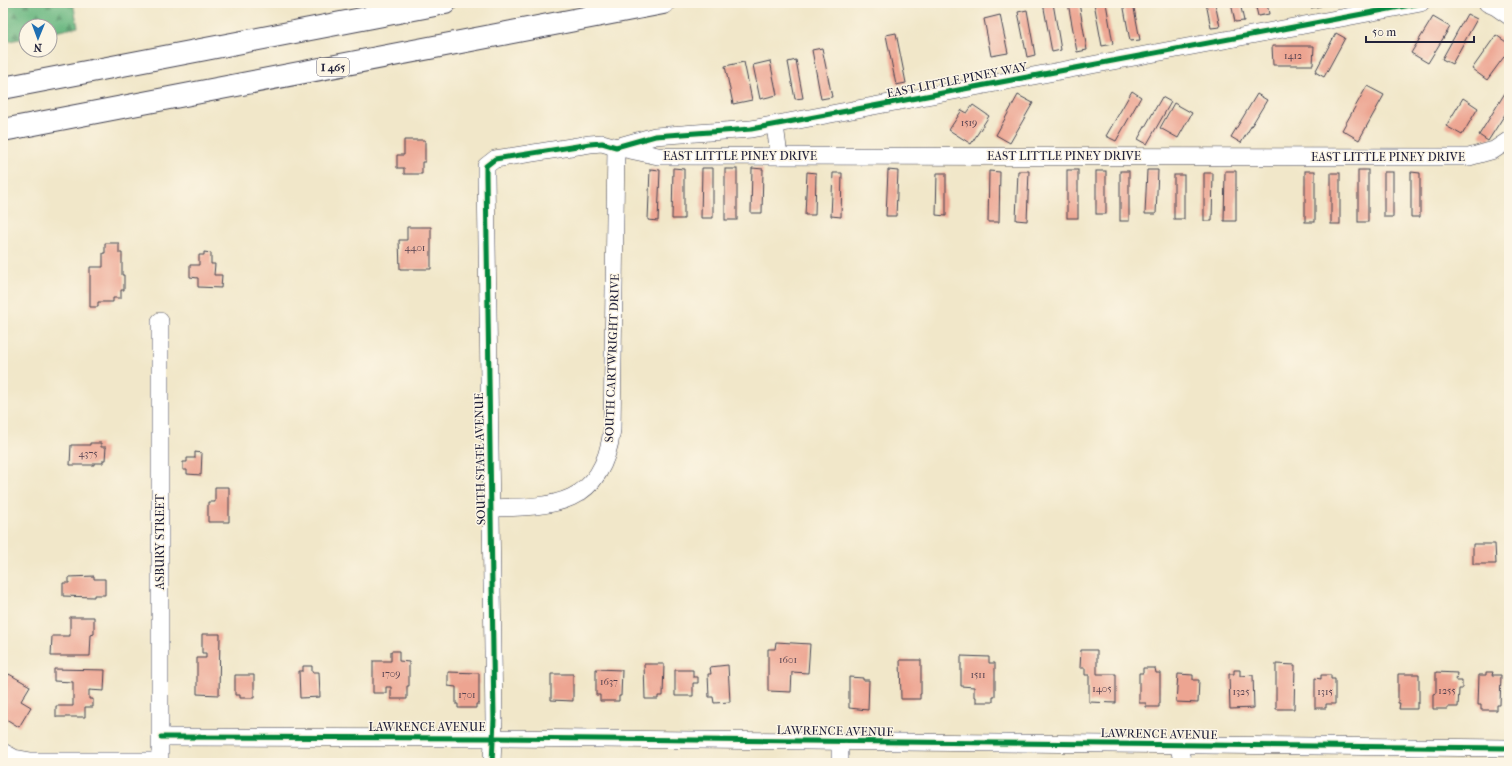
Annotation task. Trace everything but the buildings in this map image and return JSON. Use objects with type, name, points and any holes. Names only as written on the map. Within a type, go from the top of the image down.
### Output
[{"type":"highway","points":[[3,88],[445,3]]},
{"type":"highway","name":"I 465","points":[[3,130],[663,3]]},
{"type":"street","name":"EAST LITTLE PINEY WAY","points":[[495,159],[590,144],[602,143],[616,147],[649,137],[730,132],[775,125],[1421,3]]},
{"type":"street","points":[[1487,3],[1509,16]]},
{"type":"street","points":[[775,125],[779,156]]},
{"type":"street","name":"EAST LITTLE PINEY DRIVE","points":[[616,147],[658,156],[1469,157],[1494,150],[1509,140]]},
{"type":"street","name":"SOUTH CARTWRIGHT DRIVE","points":[[491,508],[532,507],[555,504],[566,500],[582,491],[596,476],[610,449],[612,423],[616,147]]},
{"type":"street","name":"SOUTH STATE AVENUE","points":[[492,763],[494,720],[488,395],[486,166],[495,159]]},
{"type":"street","name":"ASBURY STREET","points":[[160,321],[160,762]]},
{"type":"street","name":"LAWRENCE AVENUE","points":[[161,737],[492,738],[1509,748]]},
{"type":"street","points":[[840,741],[840,763]]},
{"type":"street","points":[[1178,745],[1183,763]]},
{"type":"street","points":[[3,752],[14,758],[31,761],[160,762]]},
{"type":"green space","points":[[3,3],[73,3],[78,27],[58,31],[58,18],[18,18],[18,39],[3,42]]},
{"type":"cycle path","points":[[492,763],[494,719],[486,166],[495,159],[590,144],[602,143],[616,147],[655,136],[751,129],[1421,3]]},
{"type":"cycle path","points":[[161,737],[492,738],[1509,748]]}]
